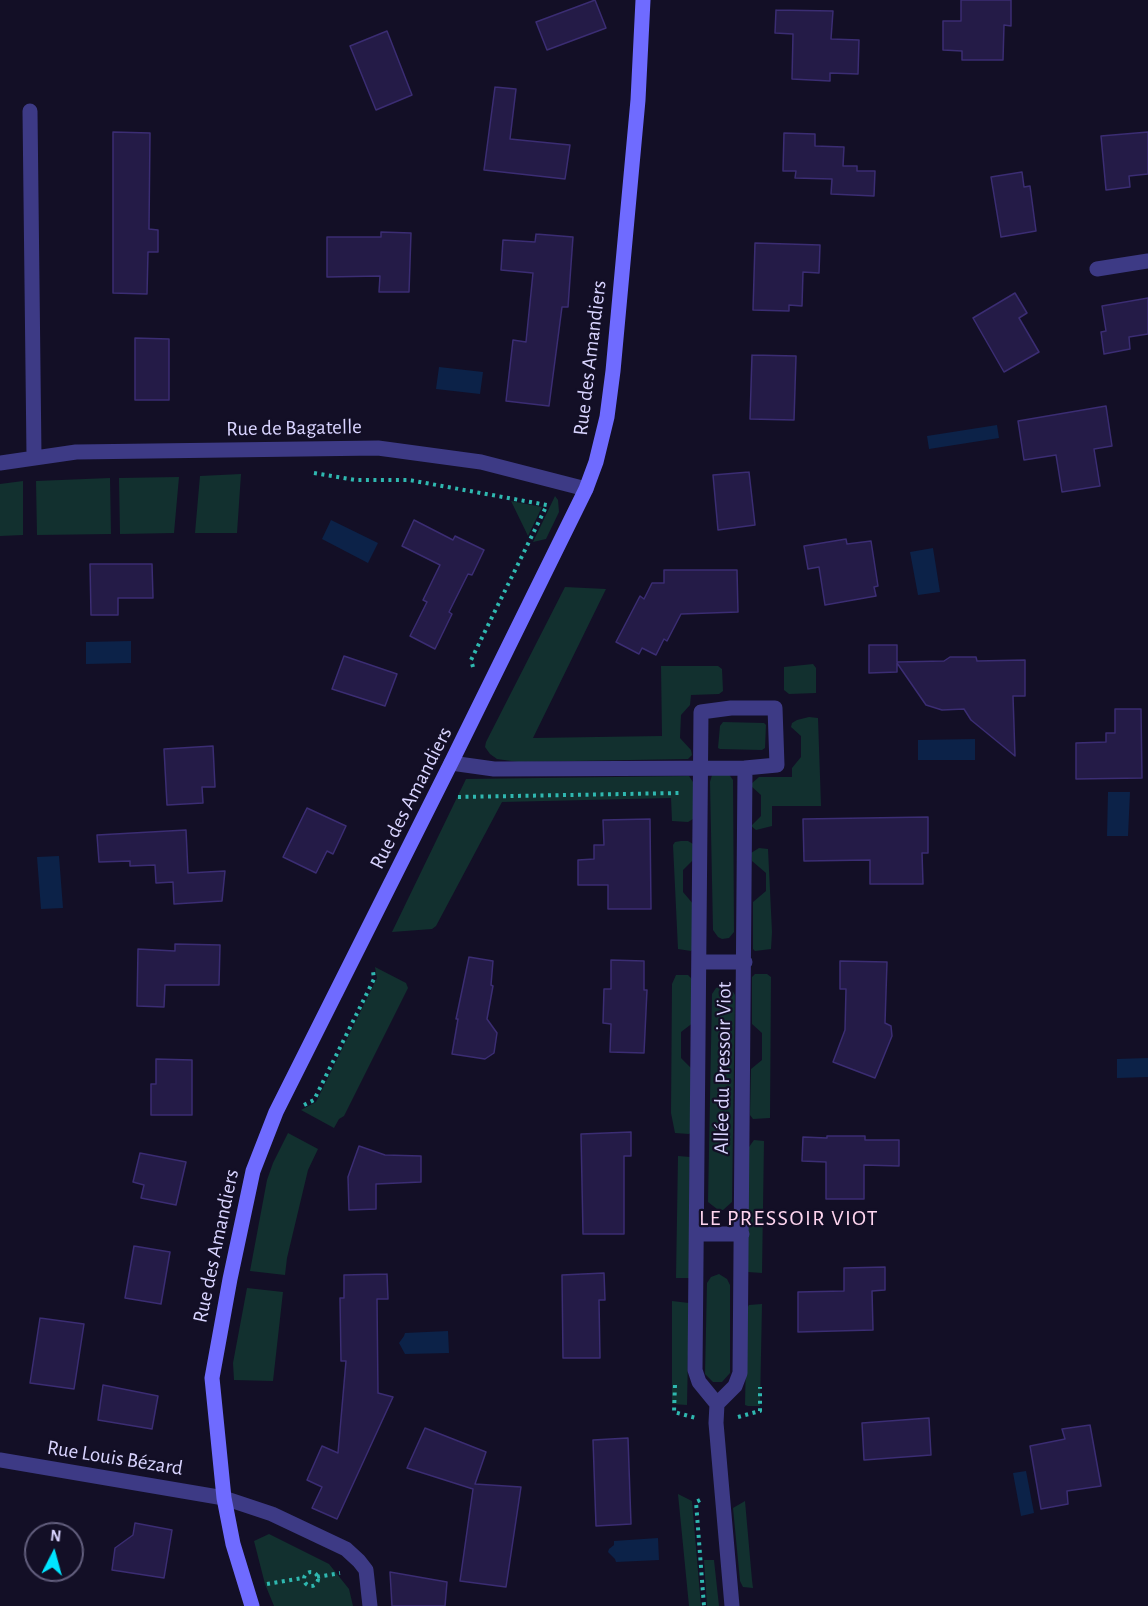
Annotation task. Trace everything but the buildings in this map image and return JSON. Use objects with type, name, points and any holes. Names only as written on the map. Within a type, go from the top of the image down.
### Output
[{"type":"street","name":"Rue des Amandiers","points":[[252,1606],[233,1544],[224,1498],[212,1378],[253,1170],[276,1112],[586,489],[596,462],[607,417],[613,371],[638,100],[643,0]]},
{"type":"street","points":[[30,111],[34,456]]},
{"type":"street","points":[[1097,269],[1148,261]]},
{"type":"street","name":"Rue de Bagatelle","points":[[0,463],[34,456],[76,452],[378,448],[482,462],[586,489]]},
{"type":"street","name":"Allée du Pressoir Viot","points":[[731,708],[776,708],[777,765],[746,768],[740,1373],[735,1386],[717,1404],[699,1382],[695,1370],[701,712],[731,708]]},
{"type":"street","points":[[451,763],[494,769],[746,768]]},
{"type":"street","points":[[699,962],[745,962]]},
{"type":"street","points":[[696,1234],[742,1234]]},
{"type":"street","points":[[717,1404],[716,1423],[732,1606]]},
{"type":"street","name":"Rue Louis Bézard","points":[[0,1460],[224,1498],[295,1523],[346,1549],[359,1561],[366,1570],[370,1606]]},
{"type":"path","points":[[309,472],[356,480],[409,480],[547,506],[558,482]]},
{"type":"path","points":[[246,1589],[303,1578]]},
{"type":"green space","points":[[241,474],[237,533],[195,533],[200,476]]},
{"type":"green space","points":[[179,477],[174,533],[120,534],[119,478]]},
{"type":"green space","points":[[110,478],[111,534],[37,535],[36,481]]},
{"type":"green space","points":[[23,481],[23,535],[0,536],[0,484]]},
{"type":"green space","points":[[555,496],[558,500],[559,512],[546,539],[533,542]]},
{"type":"green space","points":[[511,501],[542,507],[528,536]]},
{"type":"green space","points":[[565,587],[606,589],[533,738],[662,736],[661,666],[718,666],[722,669],[723,691],[719,694],[691,695],[690,705],[681,715],[680,738],[691,750],[692,755],[688,759],[518,762],[497,759],[490,754],[485,747],[486,742]]},
{"type":"green space","points":[[813,664],[816,668],[816,693],[789,694],[784,690],[784,667]]},
{"type":"green space","points":[[809,717],[818,718],[821,806],[772,806],[772,826],[756,830],[751,826],[761,816],[761,795],[751,784],[759,777],[792,777],[792,768],[801,757],[801,736],[791,727],[792,723]]},
{"type":"green space","points":[[723,722],[764,723],[766,725],[765,748],[762,750],[718,748],[720,726]]},
{"type":"green space","points":[[728,773],[733,780],[734,932],[729,938],[722,939],[713,930],[710,782],[712,775]]},
{"type":"green space","points":[[689,776],[693,782],[693,819],[688,822],[672,821],[671,798],[502,802],[436,926],[432,929],[392,932],[466,779]]},
{"type":"green space","points":[[681,841],[693,844],[693,860],[683,870],[683,892],[694,905],[695,946],[691,951],[678,949],[673,845]]},
{"type":"green space","points":[[759,848],[768,849],[772,932],[771,949],[755,951],[753,949],[753,902],[766,891],[766,873],[752,861],[751,853]]},
{"type":"green space","points":[[375,967],[406,983],[408,988],[344,1116],[339,1119],[334,1128],[301,1110],[316,1102],[377,978]]},
{"type":"green space","points":[[755,974],[767,974],[771,977],[770,1118],[753,1119],[750,1115],[751,1069],[762,1060],[762,1033],[752,1024],[752,977]]},
{"type":"green space","points":[[676,975],[688,975],[694,981],[694,1022],[681,1032],[681,1058],[693,1070],[692,1132],[689,1134],[675,1133],[671,1113],[672,984]]},
{"type":"green space","points":[[721,986],[732,990],[735,995],[732,1202],[723,1210],[717,1209],[708,1202],[712,994],[716,988]]},
{"type":"green space","points":[[288,1133],[318,1149],[308,1170],[285,1275],[250,1271],[267,1180]]},
{"type":"green space","points":[[754,1140],[764,1141],[762,1273],[748,1272],[746,1269],[749,1147]]},
{"type":"green space","points":[[678,1156],[690,1157],[689,1278],[676,1278]]},
{"type":"green space","points":[[719,1274],[727,1279],[730,1285],[730,1373],[722,1382],[713,1382],[705,1374],[707,1283],[711,1277]]},
{"type":"green space","points":[[247,1288],[283,1292],[273,1381],[234,1380],[233,1363]]},
{"type":"green space","points":[[672,1301],[689,1303],[687,1405],[672,1404]]},
{"type":"green space","points":[[762,1304],[760,1406],[748,1406],[745,1405],[747,1308],[749,1305]]},
{"type":"green space","points":[[678,1494],[692,1501],[701,1606],[689,1606]]},
{"type":"green space","points":[[745,1501],[753,1588],[743,1587],[740,1581],[733,1508]]},
{"type":"green space","points":[[269,1534],[329,1564],[349,1589],[353,1606],[274,1606],[265,1584],[254,1541]]},
{"type":"green space","points":[[704,1560],[714,1560],[719,1606],[707,1606]]},
{"type":"water","points":[[439,367],[483,372],[480,394],[436,389]]},
{"type":"water","points":[[997,425],[999,438],[929,449],[927,436]]},
{"type":"water","points":[[331,520],[378,543],[368,563],[322,539]]},
{"type":"water","points":[[933,548],[940,592],[918,595],[910,552]]},
{"type":"water","points":[[131,641],[131,663],[86,664],[86,642]]},
{"type":"water","points":[[975,739],[975,760],[918,760],[918,740]]},
{"type":"water","points":[[1108,792],[1130,792],[1128,836],[1107,836]]},
{"type":"water","points":[[59,856],[63,908],[41,909],[37,857]]},
{"type":"water","points":[[1148,1058],[1148,1077],[1117,1078],[1117,1059]]},
{"type":"water","points":[[448,1331],[449,1353],[405,1354],[399,1343],[405,1333]]},
{"type":"water","points":[[1026,1471],[1034,1513],[1021,1516],[1013,1473]]},
{"type":"water","points":[[658,1538],[659,1560],[616,1562],[608,1552],[614,1545],[614,1541]]},
{"type":"district","name":"LE PRESSOIR VIOT","points":[[789,1218]]}]
